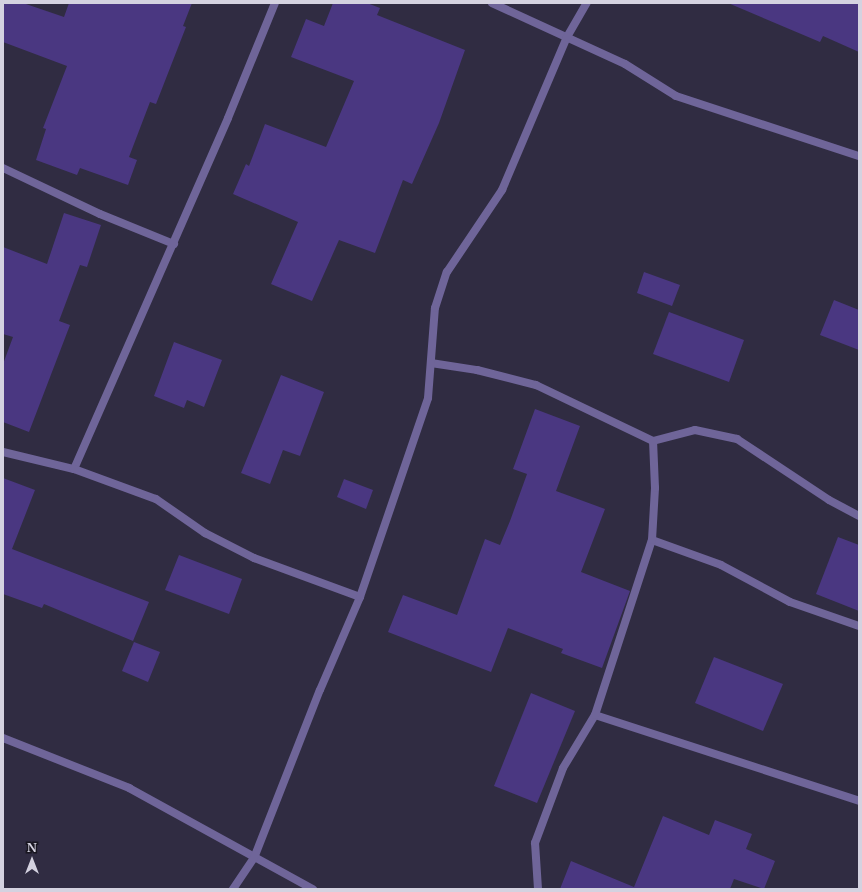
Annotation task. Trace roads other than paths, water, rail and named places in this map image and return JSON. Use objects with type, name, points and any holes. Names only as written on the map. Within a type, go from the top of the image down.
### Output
[{"type":"street","points":[[74,469],[174,244],[275,3]]},
{"type":"street","points":[[492,3],[625,64],[676,96],[859,156]]},
{"type":"street","points":[[233,889],[254,858],[320,690],[360,597],[428,398],[435,308],[447,272],[502,190],[567,37],[587,3]]},
{"type":"street","points":[[3,168],[100,214],[174,244]]},
{"type":"street","points":[[431,363],[477,370],[536,384],[653,441],[695,430],[737,438],[829,500],[859,516]]},
{"type":"street","points":[[538,889],[535,843],[564,768],[595,715],[652,540],[655,488],[653,441]]},
{"type":"street","points":[[3,452],[74,469],[156,499],[205,533],[254,558],[360,597]]},
{"type":"street","points":[[652,540],[721,565],[790,602],[859,626]]},
{"type":"street","points":[[595,715],[859,801]]},
{"type":"street","points":[[3,738],[129,788],[214,832],[254,858],[313,889]]}]
